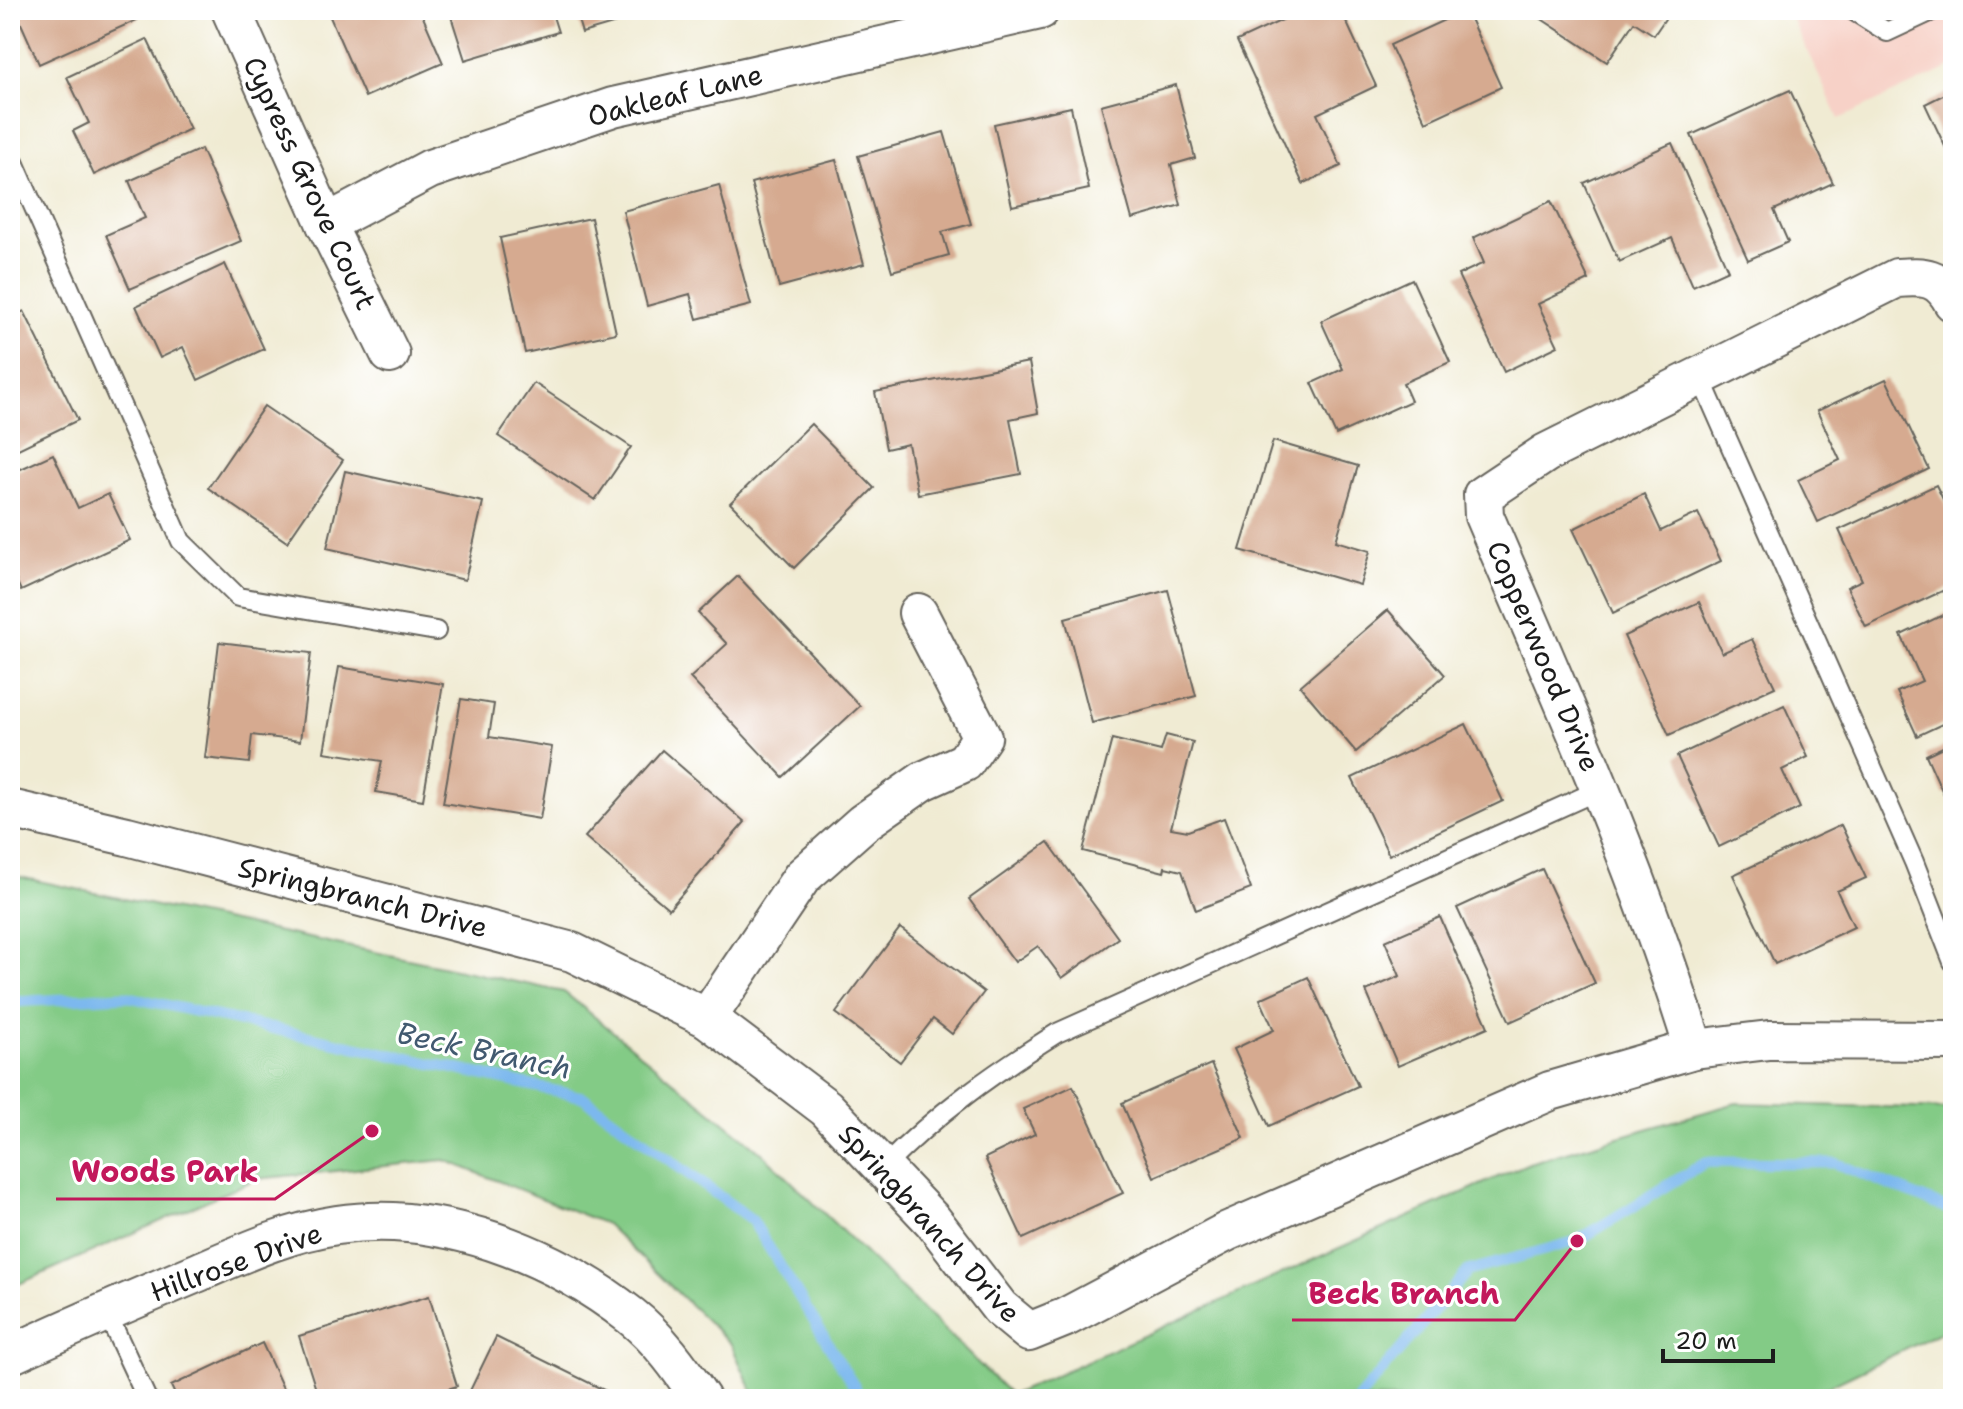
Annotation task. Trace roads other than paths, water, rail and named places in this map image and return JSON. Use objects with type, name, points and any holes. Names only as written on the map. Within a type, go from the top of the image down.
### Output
[{"type":"street","name":"Cypress Grove Court","points":[[231,10],[326,224],[390,354]]},
{"type":"street","name":"Oakleaf Lane","points":[[326,224],[430,169],[613,107],[1040,10]]},
{"type":"street","points":[[1701,379],[1897,278],[1926,276],[1949,286]]},
{"type":"street","name":"Copperwood Drive","points":[[1694,1049],[1666,958],[1601,789],[1484,516],[1483,495],[1546,453],[1701,379]]},
{"type":"street","points":[[707,1018],[802,877],[863,823],[923,781],[965,762],[982,737],[918,613]]},
{"type":"street","name":"Springbranch Drive","points":[[10,809],[127,836],[572,952],[707,1018],[826,1108],[933,1221],[1000,1308],[1029,1332],[1066,1317],[1228,1231],[1550,1091],[1694,1049],[1769,1040],[1953,1041]]},
{"type":"street","name":"Hillrose Drive","points":[[10,1355],[106,1311],[279,1240],[337,1225],[400,1223],[461,1234],[522,1252],[579,1280],[633,1318],[677,1363],[701,1399]]},
{"type":"lane","points":[[1852,10],[1887,32],[1934,10]]},
{"type":"lane","points":[[10,153],[181,541],[238,597],[436,631]]},
{"type":"lane","points":[[1701,379],[1914,862],[1953,962]]},
{"type":"lane","points":[[883,1168],[928,1122],[980,1082],[1057,1033],[1601,789]]},
{"type":"lane","points":[[106,1311],[147,1399]]},
{"type":"waterway","name":"Beck Branch","points":[[10,1002],[125,996],[583,1097],[752,1220],[862,1399]]},
{"type":"waterway","name":"Beck Branch","points":[[1358,1399],[1468,1271],[1577,1241],[1706,1162],[1835,1163],[1953,1211]]},
{"type":"place","name":"Woods Park","points":[[372,1131]]},
{"type":"place","name":"Beck Branch","points":[[1577,1241]]}]
